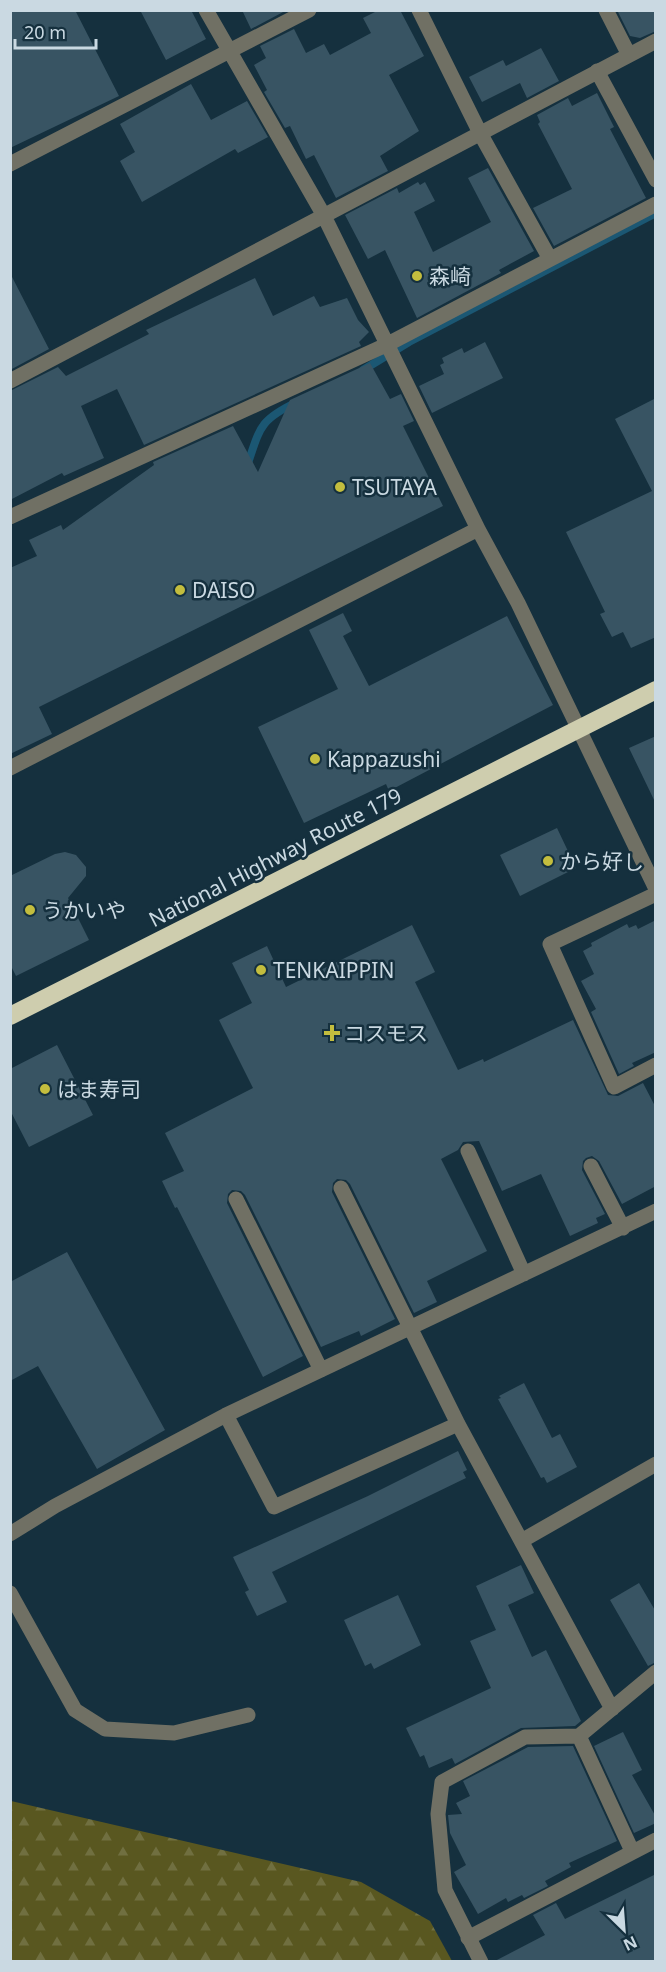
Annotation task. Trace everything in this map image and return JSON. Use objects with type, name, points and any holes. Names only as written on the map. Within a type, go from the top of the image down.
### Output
[{"type":"highway","name":"National Highway Route 179","points":[[10,1016],[656,690]]},
{"type":"street","points":[[206,10],[228,53],[323,214],[478,530],[518,603],[656,889]]},
{"type":"street","points":[[10,164],[309,10]]},
{"type":"street","points":[[419,10],[480,133],[550,259]]},
{"type":"street","points":[[606,10],[630,55]]},
{"type":"street","points":[[10,381],[323,214],[656,41]]},
{"type":"street","points":[[597,71],[656,180]]},
{"type":"street","points":[[10,517],[386,345],[656,204]]},
{"type":"street","points":[[10,768],[478,530]]},
{"type":"street","points":[[656,894],[550,944],[614,1087],[656,1065]]},
{"type":"street","points":[[468,1151],[524,1274]]},
{"type":"street","points":[[591,1166],[622,1228]]},
{"type":"street","points":[[341,1188],[412,1327],[458,1424],[523,1540],[612,1709]]},
{"type":"street","points":[[236,1199],[321,1370]]},
{"type":"street","points":[[10,1534],[55,1506],[226,1415],[656,1211]]},
{"type":"street","points":[[226,1415],[274,1507],[458,1424]]},
{"type":"street","points":[[523,1540],[656,1464]]},
{"type":"street","points":[[10,1593],[75,1710],[105,1729],[174,1733],[249,1715]]},
{"type":"street","points":[[481,1962],[445,1890],[438,1814],[442,1782],[525,1737],[579,1736],[656,1672]]},
{"type":"street","points":[[579,1736],[632,1851]]},
{"type":"street","points":[[468,1938],[656,1840]]},
{"type":"green space","points":[[11,1801],[361,1882],[430,1921],[452,1961],[11,1961]]},
{"type":"building","points":[[10,10],[75,10],[119,96],[10,148]]},
{"type":"building","points":[[140,10],[191,10],[206,39],[166,60]]},
{"type":"building","points":[[242,10],[284,10],[285,11],[251,29]]},
{"type":"building","points":[[379,10],[400,10],[424,56],[389,75],[419,131],[380,156],[388,171],[336,198],[314,155],[306,159],[290,126],[285,128],[264,92],[267,90],[254,65],[266,58],[260,46],[294,29],[306,53],[324,44],[330,55],[371,33],[363,18]]},
{"type":"building","points":[[617,10],[656,10],[656,31],[640,38],[630,36]]},
{"type":"building","points":[[541,48],[559,81],[527,98],[520,83],[482,102],[469,77],[503,60],[506,66]]},
{"type":"building","points":[[191,84],[211,120],[247,101],[268,137],[238,153],[235,149],[142,202],[120,161],[135,152],[120,124]]},
{"type":"building","points":[[597,93],[614,127],[610,129],[646,198],[554,246],[533,208],[572,189],[538,124],[540,122],[537,115],[568,98],[572,106]]},
{"type":"building","points":[[488,168],[534,251],[499,270],[501,273],[417,318],[385,250],[368,259],[345,215],[397,188],[399,193],[418,182],[420,185],[425,182],[435,201],[414,212],[433,252],[491,222],[468,178]]},
{"type":"building","points":[[10,273],[49,349],[10,370]]},
{"type":"building","points":[[255,278],[273,316],[314,296],[320,307],[347,298],[358,320],[369,332],[359,342],[361,346],[144,445],[117,389],[81,406],[104,458],[64,476],[62,473],[10,500],[10,391],[58,367],[66,376],[149,334],[146,330]]},
{"type":"building","points":[[485,342],[503,378],[432,413],[419,386],[444,374],[440,365],[444,363],[442,358],[462,348],[464,353]]},
{"type":"building","points":[[370,363],[390,399],[401,394],[414,421],[403,426],[443,506],[39,707],[52,734],[10,754],[10,568],[37,556],[29,540],[61,525],[63,530],[154,465],[153,462],[233,426],[258,472],[290,400]]},
{"type":"building","points":[[656,398],[656,637],[631,648],[623,632],[612,637],[600,614],[605,612],[566,532],[652,491],[615,419]]},
{"type":"building","points":[[343,613],[352,631],[343,636],[369,686],[507,616],[553,705],[389,791],[386,784],[304,823],[258,727],[338,689],[309,630]]},
{"type":"building","points":[[656,736],[656,804],[629,748]]},
{"type":"building","points":[[557,828],[576,868],[520,896],[500,855]]},
{"type":"building","points":[[65,852],[76,855],[86,867],[86,876],[68,898],[89,940],[16,976],[10,964],[10,876],[55,854]]},
{"type":"building","points":[[656,920],[656,1052],[632,1063],[634,1066],[619,1074],[591,1012],[596,1009],[581,981],[594,974],[583,951],[592,946],[591,943],[627,924],[629,928],[636,925],[638,929]]},
{"type":"building","points":[[412,925],[435,972],[415,982],[458,1070],[483,1059],[484,1062],[573,1020],[608,1095],[618,1096],[643,1083],[656,1108],[656,1186],[622,1204],[599,1161],[592,1156],[586,1158],[583,1161],[582,1170],[605,1214],[596,1218],[598,1223],[570,1236],[541,1174],[502,1191],[479,1141],[463,1142],[458,1150],[441,1159],[487,1251],[427,1281],[437,1302],[414,1313],[350,1184],[346,1180],[337,1179],[333,1183],[332,1192],[395,1319],[361,1336],[359,1331],[321,1347],[245,1195],[241,1191],[232,1190],[228,1194],[227,1203],[303,1356],[263,1377],[162,1181],[184,1171],[165,1133],[253,1088],[219,1020],[252,1003],[232,963],[267,946],[286,987]]},
{"type":"building","name":"はま寿司","points":[[57,1045],[93,1115],[29,1147],[10,1110],[10,1069]]},
{"type":"building","points":[[67,1252],[165,1430],[97,1469],[38,1366],[10,1381],[10,1282]]},
{"type":"building","points":[[524,1383],[552,1438],[560,1434],[577,1467],[547,1483],[544,1477],[541,1478],[498,1399],[501,1398],[499,1396]]},
{"type":"building","points":[[458,1451],[467,1470],[463,1472],[466,1478],[272,1572],[287,1602],[257,1616],[245,1592],[249,1590],[233,1557],[368,1496]]},
{"type":"building","points":[[521,1565],[534,1593],[508,1605],[532,1657],[546,1650],[581,1721],[575,1726],[521,1728],[455,1764],[452,1758],[429,1768],[424,1755],[420,1757],[406,1728],[491,1688],[470,1641],[496,1630],[476,1586]]},
{"type":"building","points":[[639,1583],[656,1612],[656,1662],[648,1666],[610,1600]]},
{"type":"building","points":[[398,1595],[421,1645],[374,1669],[371,1663],[365,1666],[344,1620]]},
{"type":"building","points":[[623,1732],[642,1770],[632,1775],[656,1817],[656,1823],[634,1833],[594,1746]]},
{"type":"building","points":[[573,1746],[617,1841],[569,1863],[571,1867],[545,1881],[548,1886],[524,1898],[522,1895],[508,1902],[506,1898],[478,1914],[454,1872],[466,1865],[450,1833],[448,1815],[462,1814],[456,1803],[470,1796],[463,1781],[528,1747]]},
{"type":"building","points":[[656,1874],[656,1962],[493,1962],[545,1935],[533,1915],[556,1903],[565,1919]]},
{"type":"waterway","points":[[363,370],[409,342],[656,213]]},
{"type":"waterway","points":[[247,466],[255,442],[268,420],[297,402]]},
{"type":"place","name":"森崎","points":[[417,276]]},
{"type":"place","name":"TSUTAYA","points":[[340,487]]},
{"type":"place","name":"DAISO","points":[[180,590]]},
{"type":"place","name":"Kappazushi","points":[[315,759]]},
{"type":"place","name":"から好し","points":[[548,861]]},
{"type":"place","name":"うかいや","points":[[30,910]]},
{"type":"place","name":"TENKAIPPIN","points":[[261,970]]},
{"type":"place","name":"コスモス","points":[[332,1033]]},
{"type":"place","name":"はま寿司","points":[[45,1089]]}]
